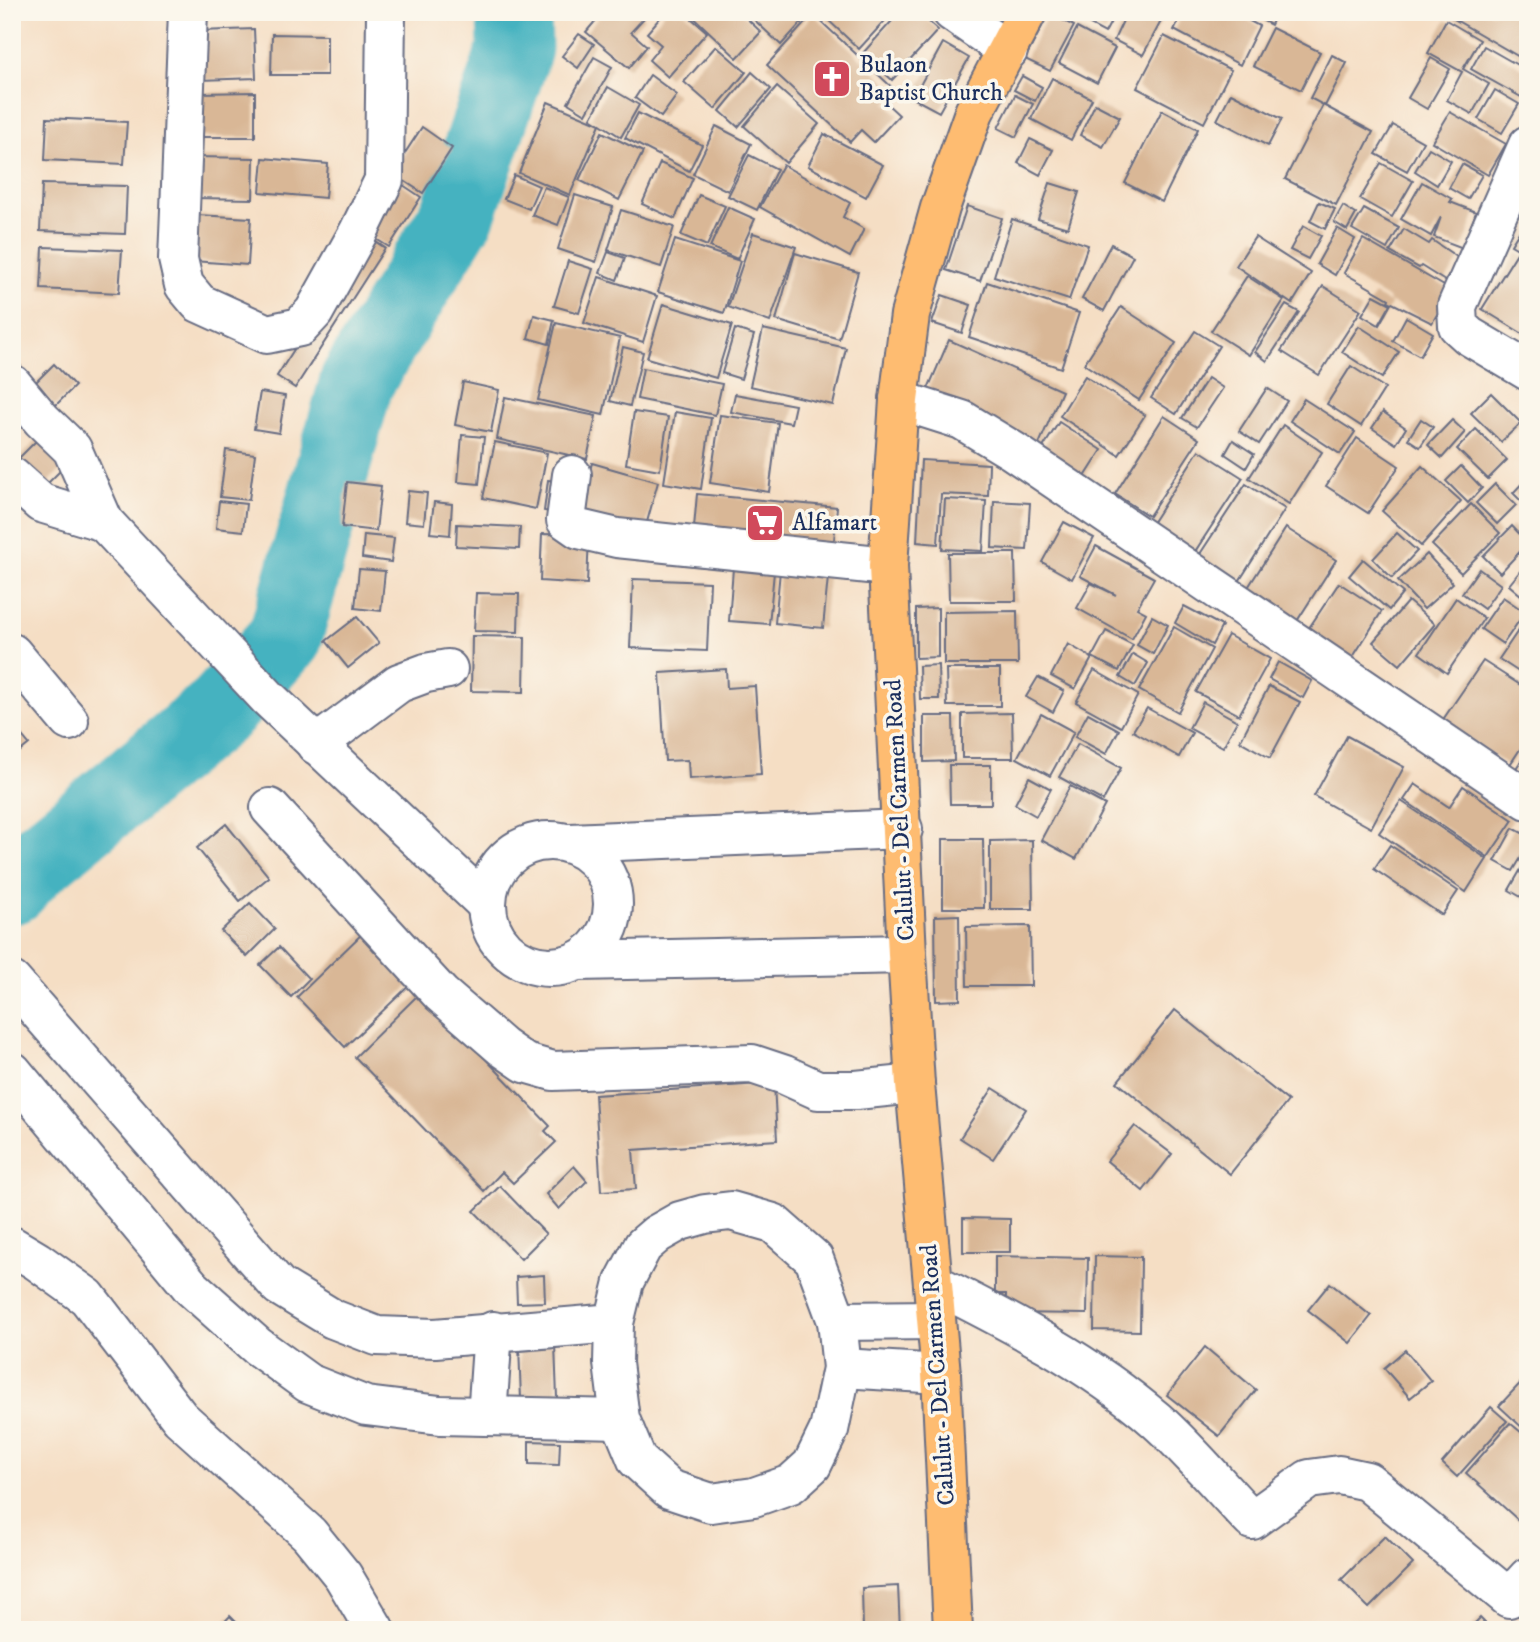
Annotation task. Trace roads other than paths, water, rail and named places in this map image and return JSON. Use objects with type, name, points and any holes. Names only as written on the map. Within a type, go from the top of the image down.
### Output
[{"type":"main road","name":"Calulut - Del Carmen Road","points":[[953,1630],[941,1374],[915,1084],[907,954],[903,829],[888,566],[899,400],[910,315],[940,208],[974,113],[1027,12]]},
{"type":"street","points":[[188,12],[178,259],[184,285],[199,303],[267,334],[300,327],[314,312],[384,180],[386,12]]},
{"type":"street","points":[[952,12],[1008,51]]},
{"type":"street","points":[[1528,145],[1457,306],[1458,326],[1469,336],[1528,371]]},
{"type":"street","points":[[12,384],[72,449],[104,522],[268,698],[486,904]]},
{"type":"street","points":[[899,400],[962,420],[1013,451],[1528,800]]},
{"type":"street","points":[[572,475],[566,520],[579,529],[617,538],[888,566]]},
{"type":"street","points":[[12,477],[41,503],[104,522]]},
{"type":"street","points":[[12,653],[69,721]]},
{"type":"street","points":[[316,745],[399,683],[426,673],[448,670]]},
{"type":"street","points":[[270,808],[441,994],[525,1063],[553,1071],[752,1065],[785,1075],[818,1090],[856,1090],[915,1084]]},
{"type":"street","points":[[903,829],[570,843],[550,839],[531,843],[513,852],[498,866],[489,884],[486,904],[489,925],[500,944],[516,958],[536,966],[558,967],[578,961],[907,954]]},
{"type":"street","points":[[570,843],[589,853],[603,869],[612,888],[613,909],[607,930],[596,948],[578,961]]},
{"type":"street","points":[[12,981],[279,1286],[332,1319],[377,1336],[435,1338],[614,1323]]},
{"type":"street","points":[[12,1071],[192,1288],[257,1346],[308,1382],[366,1406],[440,1415],[620,1419]]},
{"type":"street","points":[[731,1211],[773,1223],[814,1259],[838,1321],[842,1368],[829,1430],[812,1465],[791,1484],[754,1497],[711,1503],[669,1489],[637,1460],[620,1419],[613,1363],[614,1323],[624,1282],[643,1247],[657,1234],[680,1221],[731,1211]]},
{"type":"street","points":[[12,1246],[87,1297],[180,1418],[309,1534],[343,1576],[375,1630]]},
{"type":"street","points":[[838,1321],[935,1302],[1048,1345],[1111,1384],[1158,1422],[1252,1520],[1309,1479],[1339,1475],[1367,1481],[1508,1598],[1528,1577]]},
{"type":"street","points":[[487,1416],[493,1332]]},
{"type":"street","points":[[842,1368],[941,1374]]},
{"type":"waterway","points":[[12,887],[31,866],[221,709],[285,638],[357,381],[458,214],[515,48],[514,12]]},
{"type":"place","name":"Bulaon Baptist Church","points":[[832,79]]},
{"type":"place","name":"Alfamart","points":[[765,523]]}]
